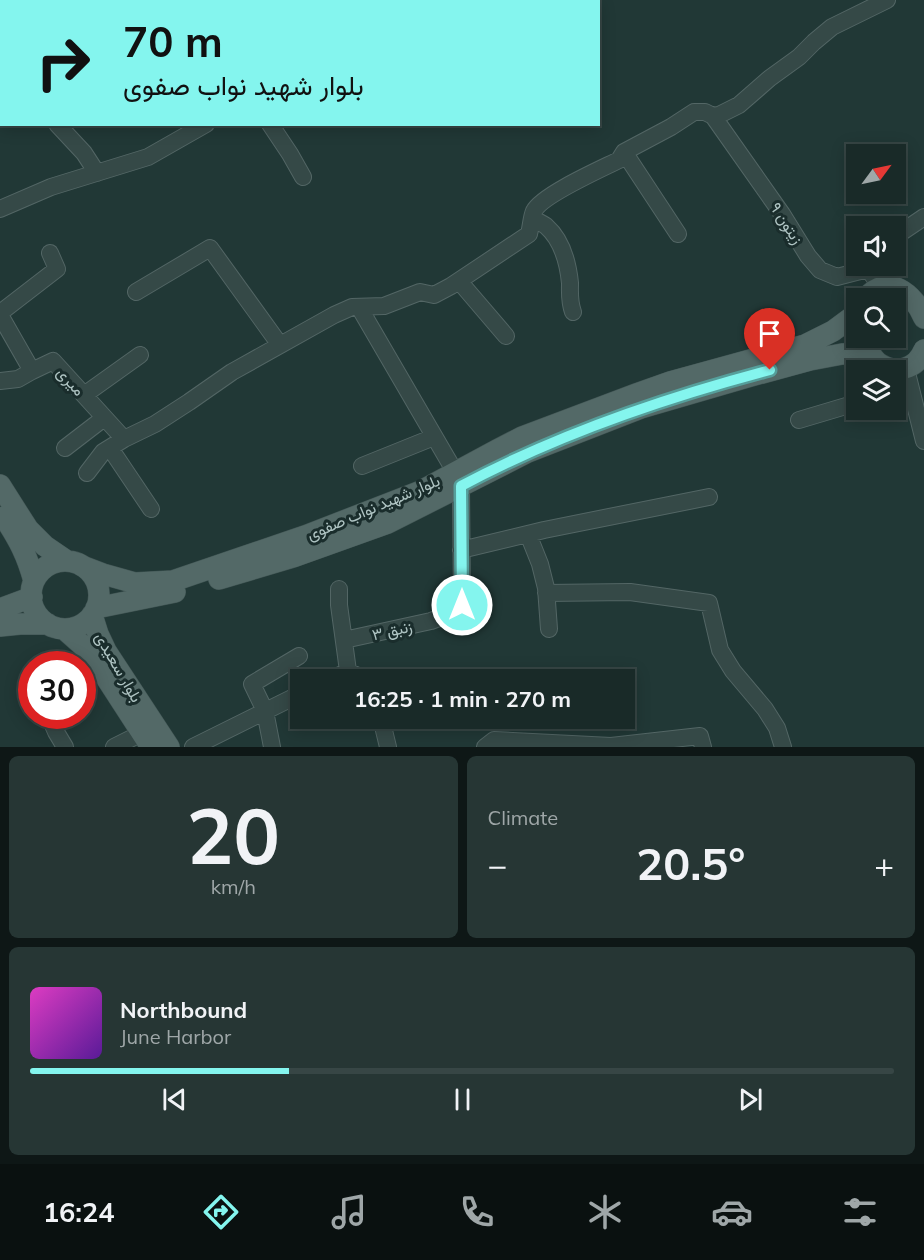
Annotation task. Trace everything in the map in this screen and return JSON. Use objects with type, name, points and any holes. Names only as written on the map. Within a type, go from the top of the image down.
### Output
[{"type":"main road","points":[[906,293],[922,308]]},
{"type":"main road","name":"بلوار شهید نواب صفوی","points":[[94,612],[172,593],[292,557],[387,523],[423,497],[458,479],[522,438],[670,382],[805,345],[833,332],[846,322]]},
{"type":"main road","name":"بلوار شهید نواب صفوی","points":[[458,479],[641,408],[858,348]]},
{"type":"main road","points":[[906,379],[924,350]]},
{"type":"main road","points":[[0,485],[28,529],[45,546],[94,577],[98,600],[94,612],[80,626],[20,624],[0,626]]},
{"type":"main road","name":"بلوار شهید نواب صفوی","points":[[74,563],[135,583],[173,581],[423,497]]},
{"type":"main road","points":[[0,512],[17,537],[28,559],[37,613],[56,626]]},
{"type":"main road","points":[[0,609],[33,589],[38,574],[44,568],[58,562],[74,563]]},
{"type":"main road","name":"بلوار سعیدی","points":[[94,612],[98,634],[106,651],[169,747]]},
{"type":"main road","name":"بلوار سعیدی","points":[[56,626],[82,645],[94,659],[146,740]]},
{"type":"street","points":[[87,473],[104,452],[155,424],[232,372],[334,315],[352,307],[384,306],[420,292],[434,295],[459,281],[529,234],[534,212],[540,202],[619,160],[624,152],[694,112],[705,112],[713,116],[739,105],[770,78],[800,57],[832,27],[887,0]]},
{"type":"street","name":"زیتون ۹","points":[[713,116],[782,214],[808,256],[820,270],[837,277],[846,274]]},
{"type":"street","points":[[59,126],[84,153],[97,173]]},
{"type":"street","points":[[0,209],[51,187],[148,158],[202,126]]},
{"type":"street","points":[[271,126],[303,177]]},
{"type":"street","points":[[624,152],[678,234]]},
{"type":"street","points":[[906,229],[924,217]]},
{"type":"street","points":[[533,219],[545,226],[564,254],[570,284],[569,303],[573,312]]},
{"type":"street","points":[[136,292],[210,248],[280,345]]},
{"type":"street","points":[[0,314],[57,269],[50,253]]},
{"type":"street","points":[[459,281],[506,336]]},
{"type":"street","points":[[359,307],[458,479]]},
{"type":"street","name":"میری","points":[[0,314],[32,371],[53,361],[105,418],[151,509]]},
{"type":"street","points":[[84,395],[140,355]]},
{"type":"street","points":[[0,381],[18,379],[32,371]]},
{"type":"street","points":[[906,388],[924,441]]},
{"type":"street","points":[[799,420],[846,406]]},
{"type":"street","points":[[65,448],[105,418]]},
{"type":"street","points":[[362,466],[434,436]]},
{"type":"street","name":"زنبق ۳","points":[[344,640],[430,621],[452,613],[462,605],[458,479]]},
{"type":"street","points":[[461,550],[709,497]]},
{"type":"street","points":[[528,534],[540,564],[546,593],[549,629]]},
{"type":"street","points":[[339,589],[348,669]]},
{"type":"street","points":[[546,593],[630,592],[709,603],[720,650],[765,709],[777,728],[783,747]]},
{"type":"street","points":[[272,747],[265,711],[252,684],[299,656]]},
{"type":"street","points":[[192,747],[290,699]]},
{"type":"street","points":[[55,729],[65,747]]},
{"type":"street","points":[[384,729],[388,747]]},
{"type":"street","points":[[114,747],[146,740]]},
{"type":"street","points":[[485,747],[494,740],[611,746],[701,742]]},
{"type":"route","points":[[462,605],[461,486],[528,452],[641,408],[770,370]]}]
